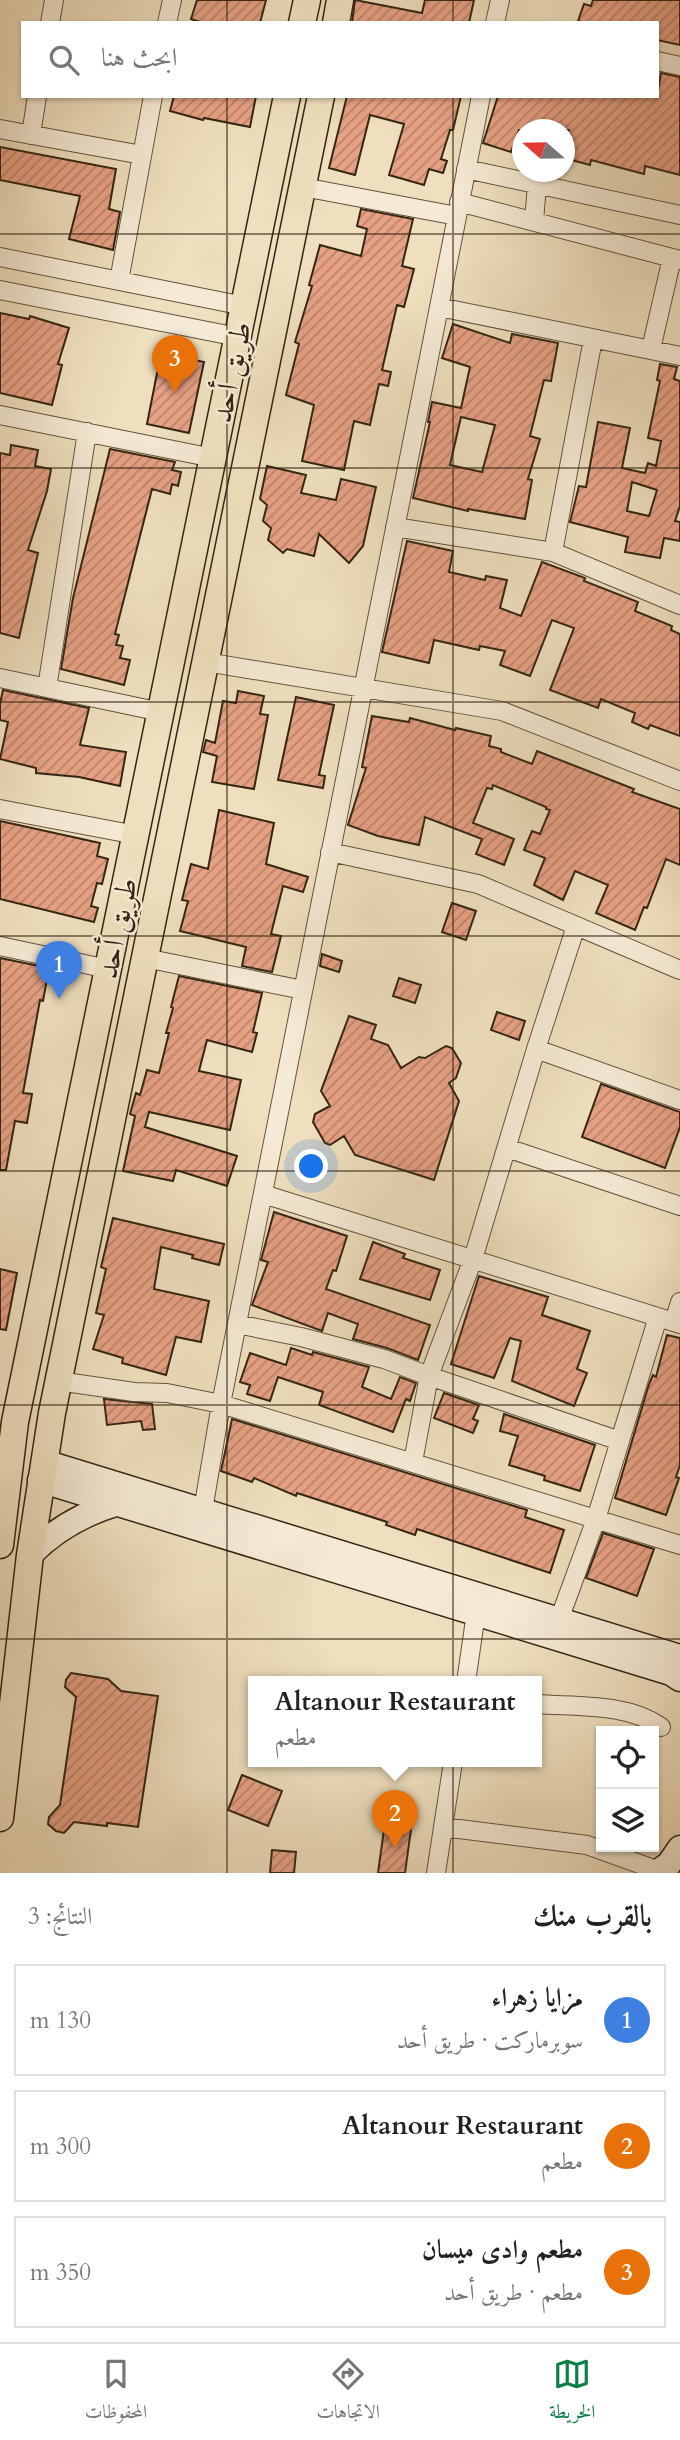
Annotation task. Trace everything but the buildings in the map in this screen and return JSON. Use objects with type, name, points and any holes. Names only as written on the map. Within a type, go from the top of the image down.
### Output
[{"type":"main road","points":[[302,21],[307,0]]},
{"type":"main road","points":[[336,21],[340,0]]},
{"type":"main road","name":"طريق أحد","points":[[0,1545],[15,1422],[287,98]]},
{"type":"main road","name":"طريق أحد","points":[[0,1818],[30,1555],[58,1381],[321,98]]},
{"type":"street","points":[[50,21],[54,0]]},
{"type":"street","points":[[167,21],[172,0]]},
{"type":"street","points":[[495,21],[500,0]]},
{"type":"street","points":[[659,61],[680,66]]},
{"type":"street","points":[[30,135],[37,98]]},
{"type":"street","points":[[119,281],[153,98]]},
{"type":"street","points":[[203,1510],[221,1404],[481,98]]},
{"type":"street","points":[[0,129],[142,155]]},
{"type":"street","points":[[466,169],[680,215]]},
{"type":"street","points":[[534,221],[537,185]]},
{"type":"street","points":[[303,187],[534,221],[676,259],[651,349]]},
{"type":"street","points":[[0,257],[244,306]]},
{"type":"street","points":[[0,290],[238,337]]},
{"type":"street","points":[[439,307],[680,356]]},
{"type":"street","points":[[552,552],[593,339]]},
{"type":"street","points":[[0,415],[213,458]]},
{"type":"street","points":[[47,688],[87,432]]},
{"type":"street","points":[[395,527],[552,552],[680,605]]},
{"type":"street","points":[[206,662],[502,711],[610,751],[680,781]]},
{"type":"street","points":[[0,678],[161,712]]},
{"type":"street","points":[[0,808],[136,835]]},
{"type":"street","points":[[330,852],[478,884],[680,970]]},
{"type":"street","points":[[413,1462],[429,1377],[473,1259],[576,926]]},
{"type":"street","points":[[0,946],[108,969]]},
{"type":"street","points":[[145,958],[303,990]]},
{"type":"street","points":[[536,1049],[680,1100]]},
{"type":"street","points":[[507,1148],[680,1206]]},
{"type":"street","points":[[263,1194],[671,1321]]},
{"type":"street","points":[[559,1620],[596,1519],[620,1441],[680,1302]]},
{"type":"street","points":[[237,1324],[301,1337],[384,1359],[429,1377],[620,1441]]},
{"type":"street","points":[[58,1381],[135,1392],[167,1393],[221,1404],[680,1545]]},
{"type":"street","points":[[42,1471],[118,1503],[671,1673],[680,1679]]},
{"type":"street","points":[[42,1471],[203,1510],[680,1657]]},
{"type":"street","points":[[30,1555],[43,1541],[72,1523],[93,1511],[118,1503]]},
{"type":"street","points":[[467,1676],[476,1613]]},
{"type":"street","points":[[542,1704],[599,1708],[646,1716],[661,1727]]},
{"type":"street","points":[[436,1873],[452,1767]]},
{"type":"street","points":[[443,1827],[587,1845],[658,1872],[669,1864],[680,1848]]},
{"type":"place","name":"مطعم وادى ميسان","points":[[175,393]]},
{"type":"place","name":"مزايا زهراء","points":[[59,999]]},
{"type":"place","name":"Altanour Restaurant","points":[[395,1848]]}]
